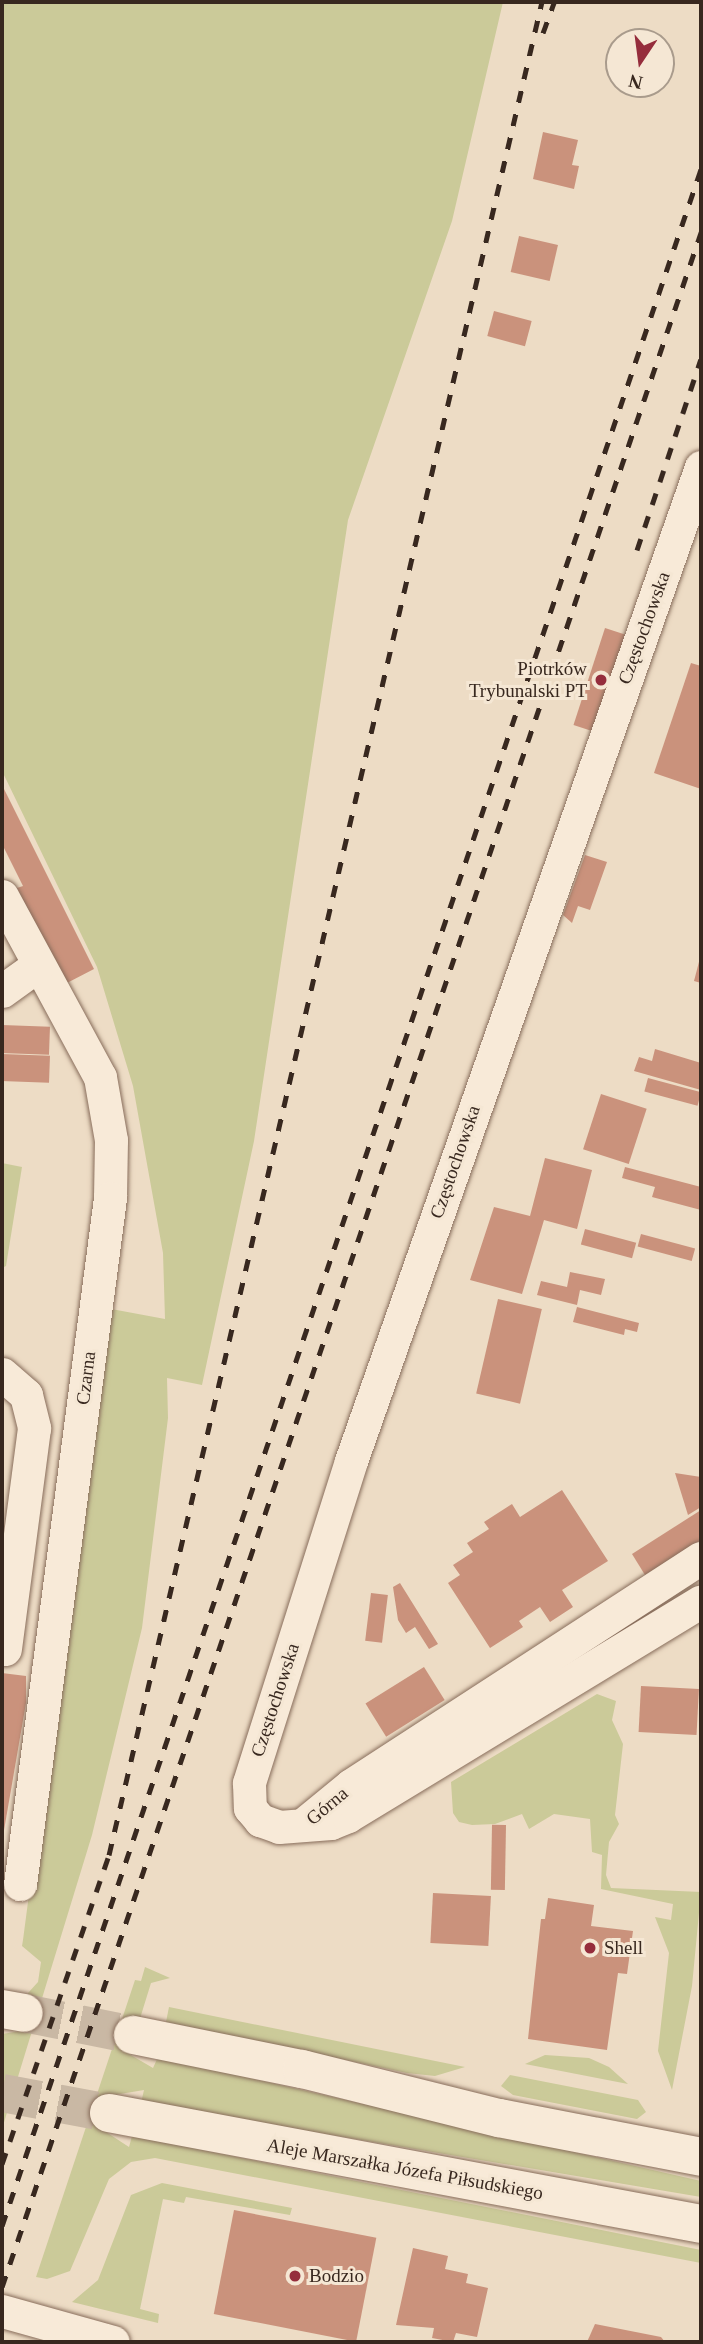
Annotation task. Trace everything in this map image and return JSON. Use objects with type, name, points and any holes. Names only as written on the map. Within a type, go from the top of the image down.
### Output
[{"type":"main road","points":[[133,2035],[302,2069],[499,2118],[701,2157]]},
{"type":"main road","name":"Aleje Marszałka Józefa Piłsudskiego","points":[[109,2113],[701,2224]]},
{"type":"street","name":"Częstochowska","points":[[301,1826],[279,1827],[260,1820],[248,1803],[249,1783],[351,1461],[701,467]]},
{"type":"street","name":"Czarna","points":[[2,896],[100,1077],[111,1140],[110,1198],[20,1884]]},
{"type":"street","points":[[2,990],[38,965]]},
{"type":"street","points":[[2,1374],[26,1395],[34,1428],[3,1649],[50,1651]]},
{"type":"street","name":"Górna","points":[[301,1826],[351,1785],[701,1558]]},
{"type":"street","name":"Górna","points":[[301,1826],[331,1823],[360,1810],[701,1601]]},
{"type":"street","points":[[2,2311],[92,2340]]},
{"type":"shaded area","points":[[2,2],[503,2],[452,221],[348,520],[254,1141],[202,1385],[167,1378],[168,1418],[142,1628],[92,1835],[2,2129],[2,2034],[21,2031],[28,1993],[38,1982],[41,1962],[22,1946],[106,1308],[165,1319],[163,1253],[133,1086],[97,967],[2,771]]},
{"type":"shaded area","points":[[2,1163],[22,1167],[6,1266],[2,1268]]},
{"type":"shaded area","points":[[597,1694],[616,1701],[612,1720],[623,1744],[615,1815],[619,1824],[609,1842],[606,1875],[611,1888],[701,1892],[692,1986],[672,2090],[658,2051],[669,1953],[655,1917],[671,1920],[673,1904],[601,1889],[602,1855],[592,1852],[590,1819],[554,1814],[529,1829],[522,1814],[495,1824],[472,1825],[459,1822],[453,1813],[451,1782]]},
{"type":"shaded area","points":[[145,1967],[170,1978],[151,1983],[129,2054],[153,2068],[158,2057],[701,2181],[701,2197],[141,2103],[144,2090],[114,2095],[106,2132],[129,2147],[132,2136],[701,2250],[701,2263],[155,2158],[131,2162],[109,2179],[70,2271],[47,2279],[36,2277],[135,1980],[141,1981]]},
{"type":"shaded area","points":[[169,2007],[465,2067],[435,2076],[407,2073],[166,2022]]},
{"type":"shaded area","points":[[545,2055],[589,2058],[609,2067],[628,2084],[525,2064]]},
{"type":"shaded area","points":[[510,2075],[638,2100],[646,2112],[637,2119],[513,2095],[501,2086]]},
{"type":"shaded area","points":[[162,2183],[292,2208],[290,2215],[186,2197],[184,2203],[163,2199],[140,2309],[159,2314],[158,2323],[72,2302],[98,2280],[131,2195]]},
{"type":"building","points":[[543,132],[578,140],[572,165],[579,166],[574,189],[533,179]]},
{"type":"building","points":[[519,236],[558,245],[550,281],[511,272]]},
{"type":"building","points":[[494,311],[532,321],[525,346],[487,336]]},
{"type":"building","name":"Piotrków Trybunalski PT","points":[[605,628],[629,636],[597,733],[573,725]]},
{"type":"building","points":[[691,663],[701,666],[701,789],[654,773]]},
{"type":"building","points":[[2,785],[94,969],[65,984],[17,888],[23,886],[2,844]]},
{"type":"building","points":[[585,855],[607,862],[590,910],[578,906],[572,923],[563,915]]},
{"type":"building","points":[[701,958],[701,983],[694,981]]},
{"type":"building","points":[[2,1025],[50,1027],[49,1055],[2,1053]]},
{"type":"building","points":[[655,1049],[701,1063],[701,1090],[634,1071],[639,1057],[652,1061]]},
{"type":"building","points":[[2,1054],[50,1056],[49,1083],[2,1081]]},
{"type":"building","points":[[648,1078],[701,1092],[698,1106],[644,1092]]},
{"type":"building","points":[[601,1094],[647,1109],[629,1164],[583,1149]]},
{"type":"building","points":[[545,1158],[592,1170],[577,1229],[544,1220],[522,1294],[470,1280],[494,1207],[530,1216]]},
{"type":"building","points":[[625,1167],[701,1187],[701,1210],[652,1197],[655,1187],[622,1178]]},
{"type":"building","points":[[585,1229],[636,1243],[632,1258],[581,1244]]},
{"type":"building","points":[[641,1234],[695,1248],[692,1261],[638,1247]]},
{"type":"building","points":[[570,1272],[605,1279],[601,1295],[580,1290],[577,1305],[537,1295],[541,1281],[567,1287]]},
{"type":"building","points":[[498,1299],[542,1309],[520,1404],[476,1394]]},
{"type":"building","points":[[577,1307],[639,1323],[637,1332],[625,1329],[624,1335],[573,1322]]},
{"type":"building","points":[[675,1473],[701,1477],[701,1507],[688,1515]]},
{"type":"building","points":[[562,1490],[608,1561],[562,1590],[573,1607],[550,1622],[540,1607],[519,1621],[523,1627],[490,1648],[448,1583],[460,1575],[453,1565],[473,1552],[467,1543],[489,1529],[484,1522],[512,1504],[520,1517]]},
{"type":"building","points":[[701,1510],[701,1540],[645,1575],[632,1554]]},
{"type":"building","points":[[400,1583],[438,1644],[429,1649],[415,1627],[406,1633],[398,1620],[393,1587]]},
{"type":"building","points":[[371,1593],[388,1595],[382,1643],[365,1641]]},
{"type":"building","points":[[424,1667],[445,1700],[386,1737],[365,1704]]},
{"type":"building","points":[[2,1673],[26,1676],[26,1703],[3,1836]]},
{"type":"building","points":[[641,1686],[699,1689],[697,1735],[639,1732]]},
{"type":"building","points":[[492,1825],[506,1825],[505,1890],[491,1890]]},
{"type":"building","points":[[433,1893],[491,1896],[488,1946],[430,1943]]},
{"type":"building","points":[[548,1898],[594,1905],[591,1926],[633,1931],[627,1974],[618,1973],[607,2050],[528,2039],[541,1919],[545,1919]]},
{"type":"building","name":"Bodzio","points":[[234,2210],[376,2238],[356,2342],[214,2314]]},
{"type":"building","points":[[413,2248],[448,2256],[445,2269],[468,2274],[466,2283],[488,2288],[477,2337],[456,2333],[453,2342],[432,2338],[434,2328],[396,2325]]},
{"type":"building","points":[[595,2324],[661,2337],[665,2342],[587,2342]]},
{"type":"tunnel","points":[[24,2013],[133,2035]]},
{"type":"tunnel","points":[[2,2093],[109,2113]]},
{"type":"railway","points":[[2,2164],[109,1855],[542,2]]},
{"type":"railway","points":[[543,33],[554,2]]},
{"type":"railway","points":[[2,2226],[701,169]]},
{"type":"railway","points":[[2,2287],[701,232]]},
{"type":"railway","points":[[637,550],[701,359]]},
{"type":"place","name":"Piotrków Trybunalski PT","points":[[601,680]]},
{"type":"place","name":"Shell","points":[[590,1948]]},
{"type":"place","name":"Bodzio","points":[[295,2276]]}]
